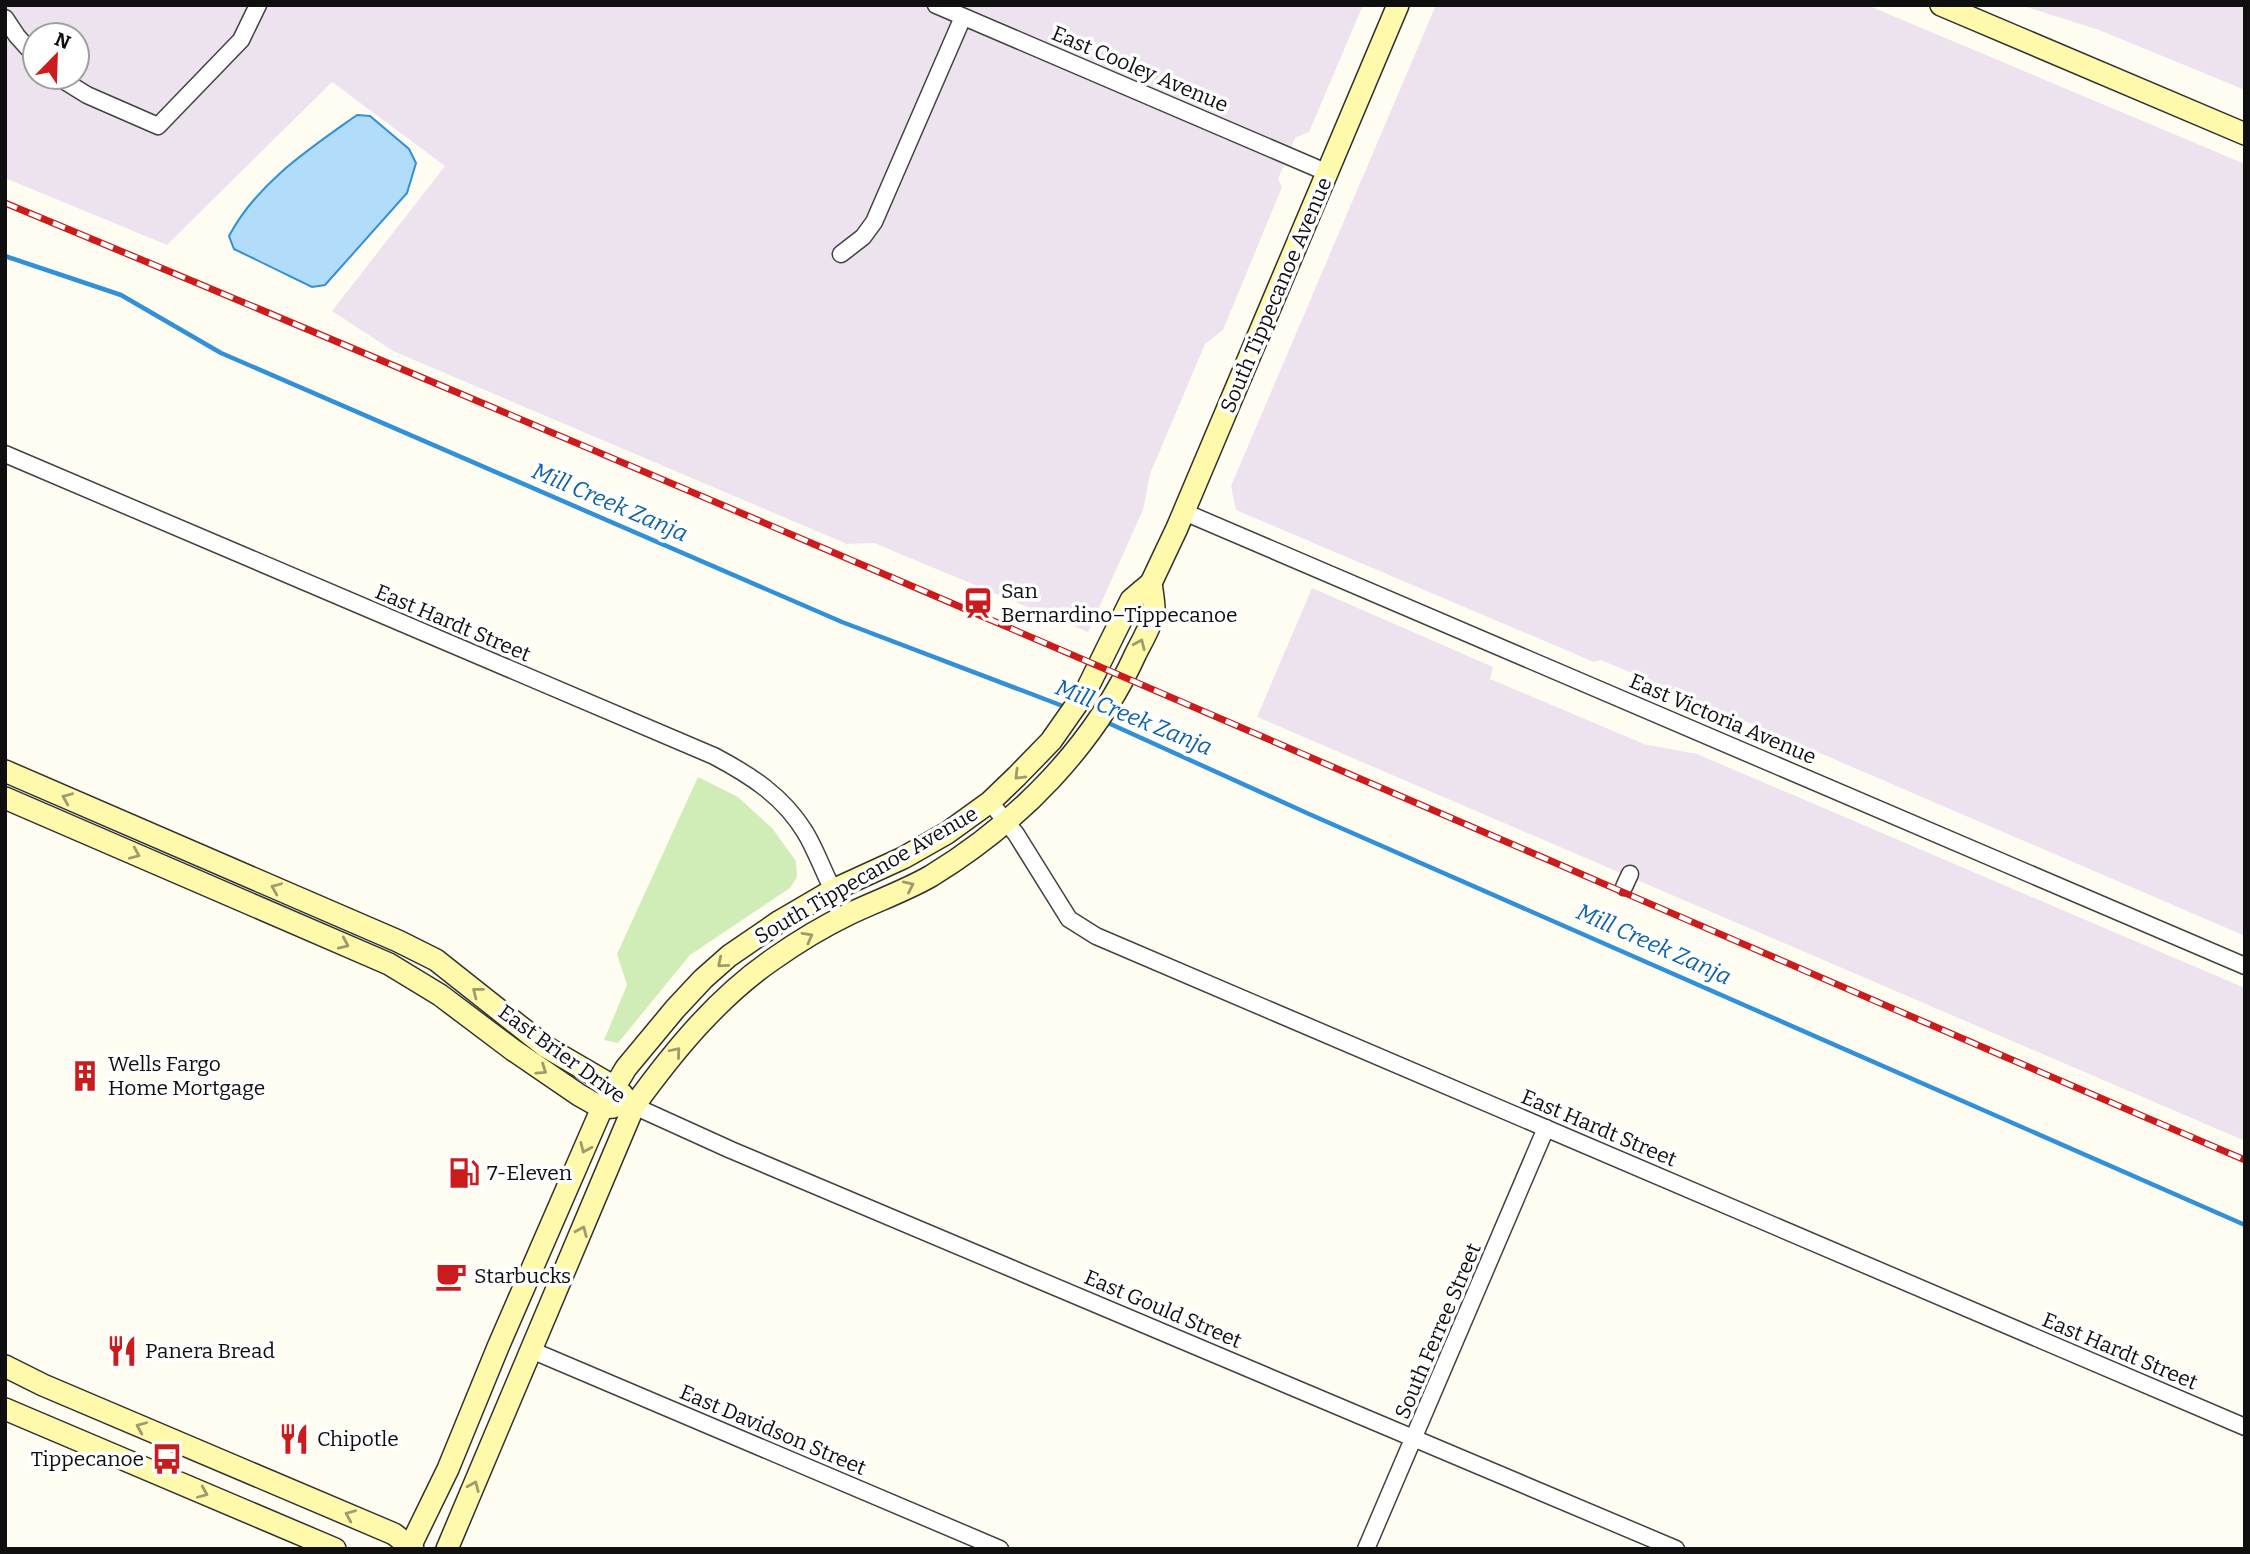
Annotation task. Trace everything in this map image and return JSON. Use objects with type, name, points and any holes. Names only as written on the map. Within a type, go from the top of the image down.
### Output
[{"type":"main road","name":"South Tippecanoe Avenue","points":[[411,1548],[448,1469],[602,1108],[614,1086],[675,1009],[729,956],[780,921],[834,890],[904,858],[947,833],[990,802],[1055,736],[1086,691],[1131,600],[1152,583],[1398,5]]},
{"type":"main road","points":[[1941,5],[2245,134]]},
{"type":"main road","name":"South Tippecanoe Avenue","points":[[447,1549],[634,1106],[680,1047],[741,984],[793,945],[847,915],[929,877],[1006,822],[1045,784],[1086,739],[1125,678],[1154,612],[1152,583]]},
{"type":"main road","name":"East Brier Drive","points":[[5,771],[398,941],[436,960],[546,1047],[614,1086],[634,1106]]},
{"type":"main road","name":"East Brier Drive","points":[[5,798],[389,964],[440,995],[579,1095],[602,1108],[634,1106]]},
{"type":"main road","points":[[834,890],[847,915]]},
{"type":"main road","points":[[5,1366],[55,1390],[394,1534],[411,1548]]},
{"type":"main road","points":[[5,1409],[335,1549]]},
{"type":"street","points":[[82,91],[158,126],[241,40],[258,5]]},
{"type":"street","name":"East Cooley Avenue","points":[[936,5],[1328,173]]},
{"type":"street","points":[[841,254],[863,237],[874,222],[963,17]]},
{"type":"street","points":[[5,18],[21,40]]},
{"type":"street","name":"East Hardt Street","points":[[5,454],[714,756],[750,775],[782,801],[804,831],[834,890]]},
{"type":"street","name":"East Victoria Avenue","points":[[1184,512],[2245,966]]},
{"type":"street","name":"East Hardt Street","points":[[990,802],[1069,919],[1082,929],[2245,1427]]},
{"type":"street","name":"East Gould Street","points":[[634,1106],[731,1150],[1676,1549]]},
{"type":"street","name":"South Ferree Street","points":[[1366,1549],[1546,1128]]},
{"type":"street","name":"East Davidson Street","points":[[531,1350],[1000,1549]]},
{"type":"shaded area","points":[[5,5],[1363,5],[1309,132],[1295,138],[1278,179],[1282,187],[1223,330],[1205,344],[1150,474],[1143,510],[1088,632],[874,543],[847,544],[393,351],[332,311],[445,166],[332,82],[167,245],[5,178]]},
{"type":"shaded area","points":[[1436,5],[1867,5],[2245,164],[2245,936],[1601,660],[1594,662],[1236,510],[1231,486]]},
{"type":"shaded area","points":[[2020,5],[2245,5],[2245,90],[2099,30]]},
{"type":"shaded area","points":[[1312,588],[1493,667],[1490,679],[1644,744],[1697,754],[2245,988],[2245,1141],[1257,717]]},
{"type":"green space","points":[[698,777],[738,797],[772,828],[796,861],[797,877],[790,888],[690,955],[618,1043],[604,1040],[627,985],[617,954]]},
{"type":"water","points":[[357,115],[370,116],[409,149],[416,163],[407,193],[325,285],[312,287],[234,249],[229,236],[269,183]]},
{"type":"waterway","name":"Mill Creek Zanja","points":[[5,256],[121,295],[221,353],[842,622],[1068,708]]},
{"type":"waterway","name":"Mill Creek Zanja","points":[[1106,722],[1309,814],[2245,1225]]},
{"type":"railway","points":[[5,203],[847,558],[2245,1160]]},
{"type":"place","name":"San Bernardino–Tippecanoe","points":[[978,603]]},
{"type":"place","name":"Wells Fargo Home Mortgage","points":[[85,1076]]},
{"type":"place","name":"7-Eleven","points":[[464,1173]]},
{"type":"place","name":"Starbucks","points":[[451,1276]]},
{"type":"place","name":"Panera Bread","points":[[122,1351]]},
{"type":"place","name":"Chipotle","points":[[294,1439]]},
{"type":"place","name":"Tippecanoe","points":[[167,1459]]}]
